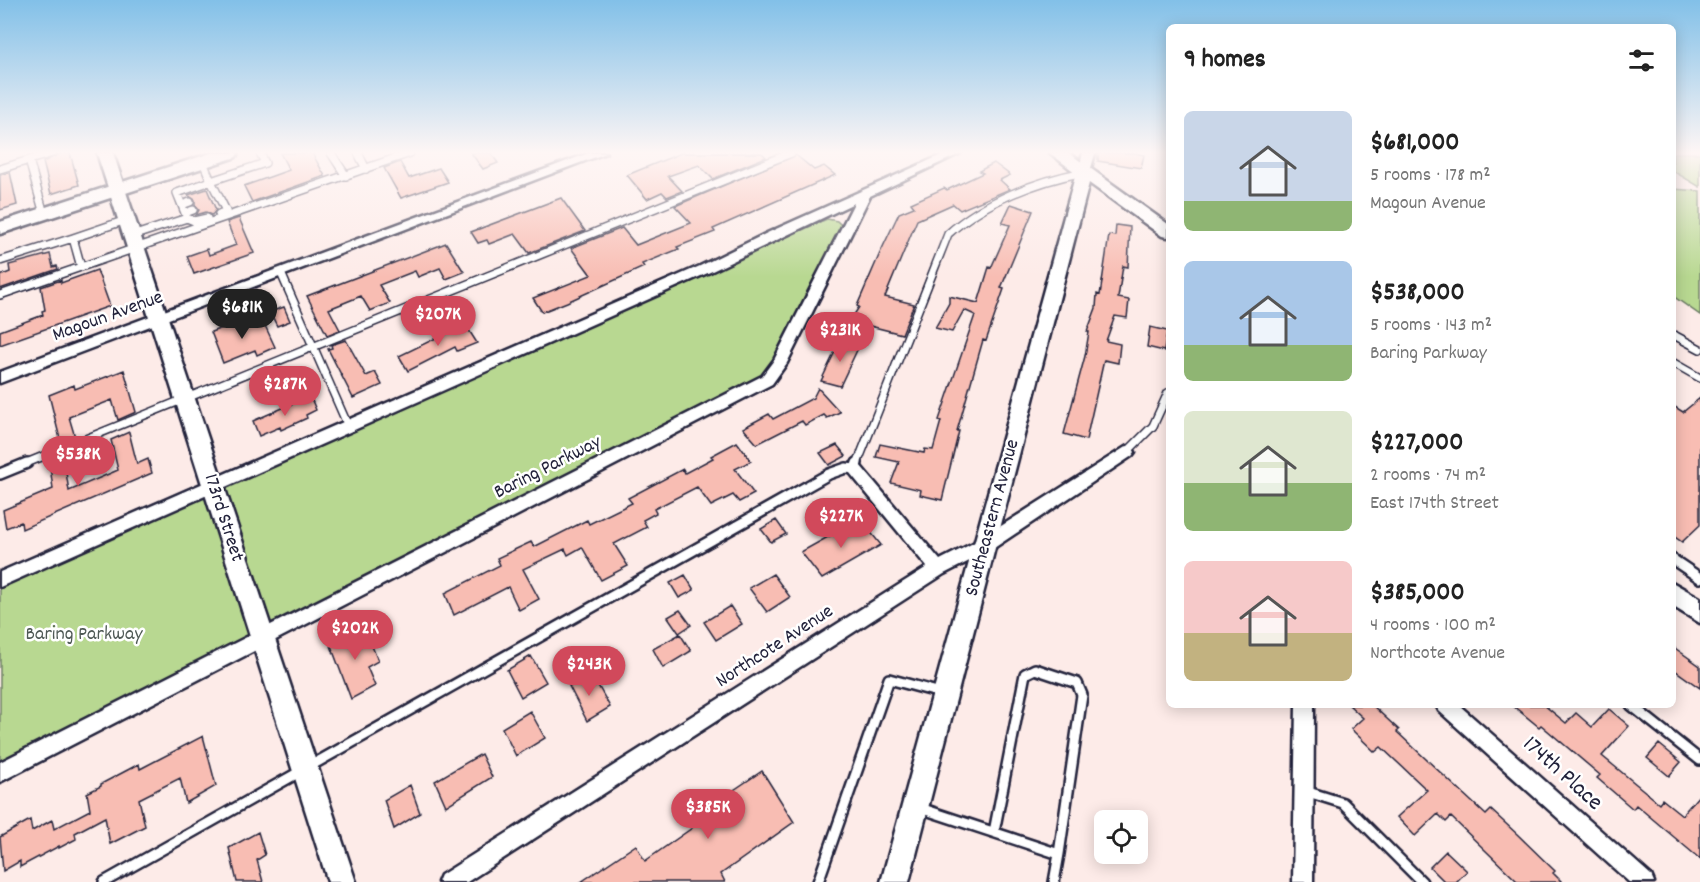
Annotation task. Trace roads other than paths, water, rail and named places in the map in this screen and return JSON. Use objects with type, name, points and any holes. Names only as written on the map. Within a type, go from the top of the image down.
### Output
[{"type":"main road","points":[[0,228],[104,194]]},
{"type":"street","name":"173rd Street","points":[[118,194],[342,882]]},
{"type":"street","name":"Magoun Avenue","points":[[0,378],[491,194]]},
{"type":"street","points":[[0,580],[705,269],[865,194]]},
{"type":"street","name":"Baring Parkway","points":[[0,772],[767,380],[780,363],[865,194]]},
{"type":"street","name":"Southeastern Avenue","points":[[895,882],[1079,194]]},
{"type":"street","points":[[1124,194],[1166,230]]},
{"type":"street","name":"Northcote Avenue","points":[[448,882],[938,569],[985,545],[1127,452]]},
{"type":"street","points":[[855,469],[938,569]]},
{"type":"street","points":[[1676,595],[1700,612]]},
{"type":"street","points":[[1303,882],[1305,708]]},
{"type":"street","name":"174th Place","points":[[1448,708],[1644,882]]},
{"type":"lane","points":[[38,194],[44,214]]},
{"type":"lane","points":[[177,194],[190,221],[199,221],[226,211],[218,194]]},
{"type":"lane","points":[[0,261],[73,238],[131,235],[280,194]]},
{"type":"lane","points":[[0,474],[689,194]]},
{"type":"lane","points":[[104,882],[829,474],[846,468],[855,469],[948,234],[973,214],[1018,194]]},
{"type":"lane","points":[[213,203],[221,200]]},
{"type":"lane","points":[[182,205],[190,202]]},
{"type":"lane","points":[[0,295],[81,267],[131,235],[186,215],[193,210]]},
{"type":"lane","points":[[73,238],[81,267]]},
{"type":"lane","points":[[281,273],[315,346],[348,426]]},
{"type":"lane","points":[[1676,336],[1700,349]]},
{"type":"lane","points":[[1676,364],[1700,378]]},
{"type":"lane","points":[[1127,452],[1155,427],[1166,400]]},
{"type":"lane","points":[[1676,562],[1700,578]]},
{"type":"lane","points":[[994,832],[1025,674],[1035,669],[1077,683],[1082,695],[1054,882]]},
{"type":"lane","points":[[818,882],[890,679],[946,694]]},
{"type":"lane","points":[[1635,708],[1700,760]]},
{"type":"lane","points":[[1304,790],[1343,803],[1422,882]]},
{"type":"lane","points":[[914,807],[1059,854]]}]
